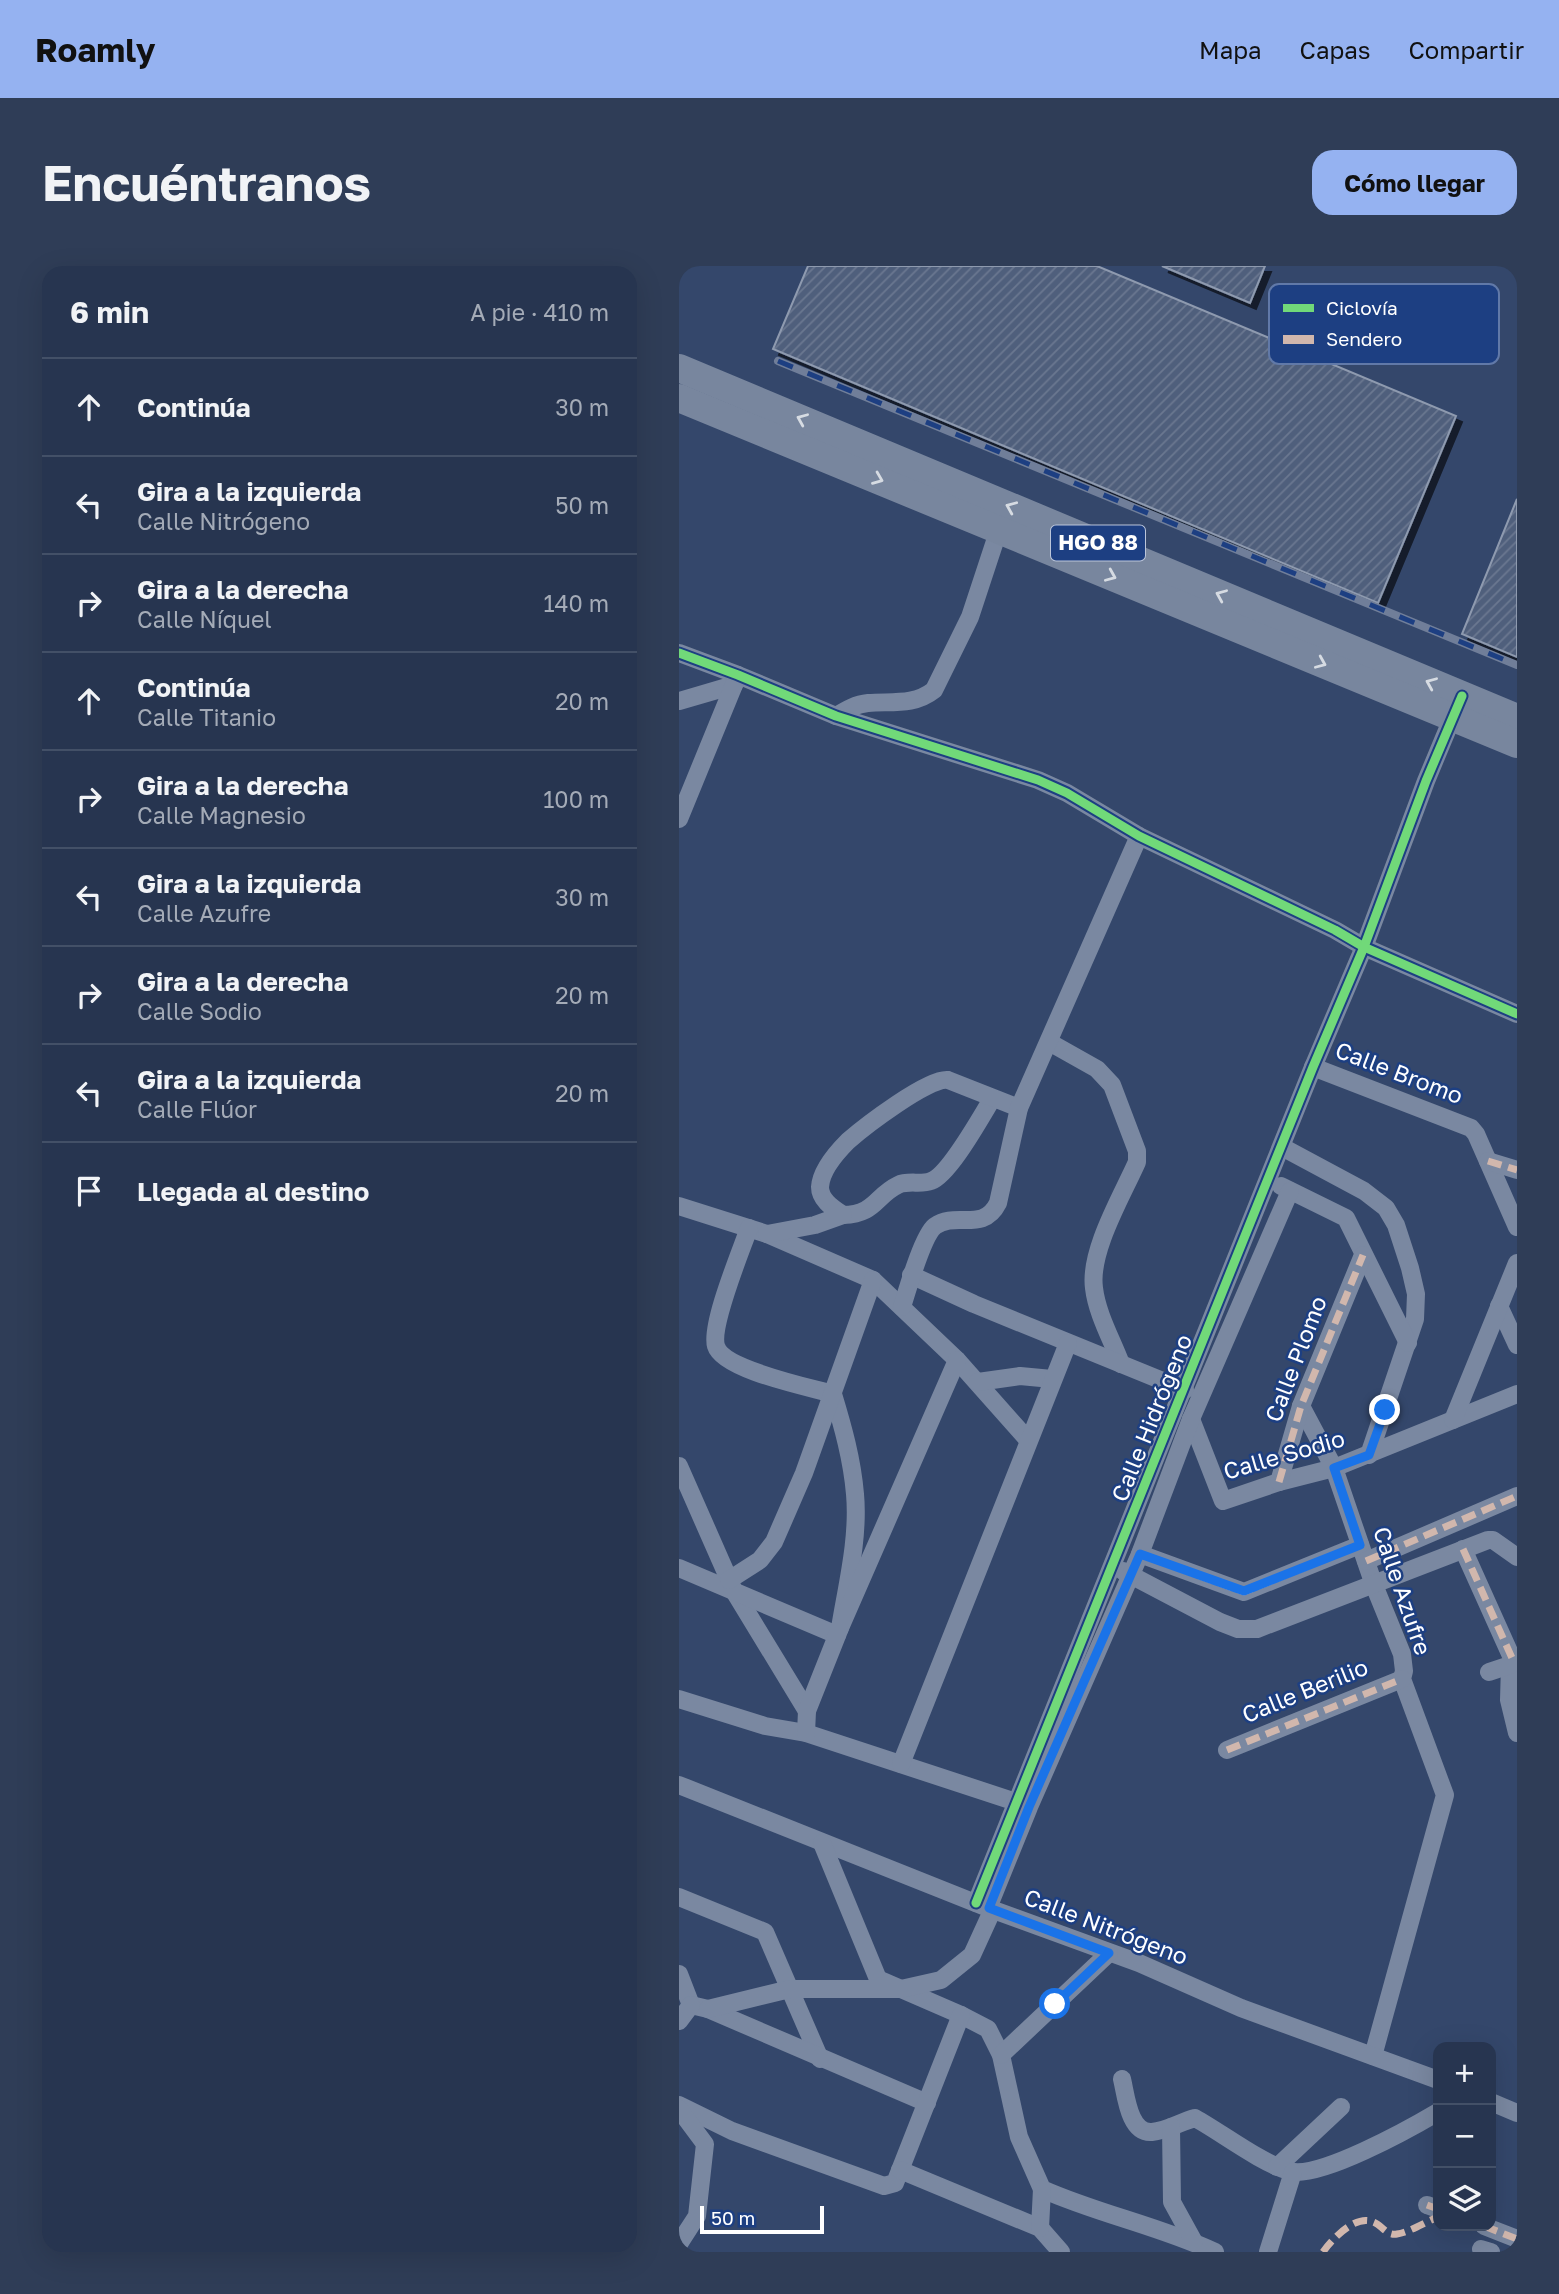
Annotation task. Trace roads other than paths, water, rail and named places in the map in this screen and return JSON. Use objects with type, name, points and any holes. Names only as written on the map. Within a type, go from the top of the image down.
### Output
[{"type":"main road","name":"HGO 88","points":[[679,368],[1457,707],[1517,744]]},
{"type":"main road","name":"HGO 88","points":[[679,398],[999,529],[1457,707],[1517,718]]},
{"type":"street","points":[[836,716],[852,706],[914,700],[934,690],[970,617],[999,529]]},
{"type":"street","points":[[679,653],[736,680],[836,716],[1038,780],[1067,793],[1139,836],[1335,930],[1364,947],[1517,1014]]},
{"type":"street","points":[[679,701],[736,680]]},
{"type":"street","points":[[679,819],[736,680]]},
{"type":"street","name":"Calle Hidrógeno","points":[[986,1907],[1016,1802],[1364,947],[1426,781],[1457,707]]},
{"type":"street","points":[[902,1307],[911,1275],[930,1231],[936,1225],[985,1219],[993,1213],[998,1203],[1019,1108],[1139,836]]},
{"type":"street","points":[[1049,1042],[1105,1076],[1117,1096],[1137,1151],[1136,1162],[1094,1266],[1094,1290],[1098,1306],[1121,1364]]},
{"type":"street","name":"Calle Bromo","points":[[1313,1067],[1460,1122],[1476,1134],[1517,1227]]},
{"type":"street","points":[[843,1215],[823,1197],[820,1187],[823,1175],[832,1159],[849,1141],[909,1096],[936,1080],[948,1080],[1019,1108]]},
{"type":"street","points":[[767,1234],[815,1225],[868,1210],[896,1185],[930,1182],[938,1177],[965,1144],[992,1099]]},
{"type":"street","points":[[1282,1147],[1364,1191],[1385,1208],[1396,1224],[1416,1294],[1415,1319],[1408,1343],[1369,1455]]},
{"type":"street","points":[[1488,1161],[1517,1170]]},
{"type":"street","points":[[1269,1179],[1346,1218],[1408,1343]]},
{"type":"street","points":[[679,2021],[699,2007],[790,1989],[901,1989],[941,1980],[972,1955],[986,1907],[1140,1554],[1191,1419],[1290,1191]]},
{"type":"street","points":[[679,1206],[767,1234],[873,1280],[957,1360],[1028,1440]]},
{"type":"street","points":[[749,1228],[719,1316],[716,1346],[720,1354],[735,1365],[833,1394]]},
{"type":"street","name":"Calle Plomo","points":[[1279,1482],[1301,1406],[1363,1255]]},
{"type":"street","points":[[1453,1420],[1517,1263]]},
{"type":"street","points":[[911,1275],[974,1304],[1185,1390]]},
{"type":"street","points":[[732,1585],[760,1560],[774,1542],[804,1473],[873,1280]]},
{"type":"street","points":[[1499,1306],[1517,1345]]},
{"type":"street","points":[[901,1764],[1067,1343]]},
{"type":"street","points":[[806,1733],[807,1711],[838,1631],[957,1360]]},
{"type":"street","points":[[978,1382],[1020,1376],[1052,1379]]},
{"type":"street","points":[[833,1394],[848,1441],[855,1497],[852,1554],[838,1631]]},
{"type":"street","name":"Calle Sodio","points":[[1191,1419],[1223,1501],[1279,1482],[1334,1468],[1517,1394]]},
{"type":"street","name":"Calle Azufre","points":[[1301,1406],[1334,1468],[1374,1585],[1402,1654],[1402,1679],[1445,1795],[1373,2056]]},
{"type":"street","points":[[679,1466],[732,1585],[807,1711]]},
{"type":"street","points":[[1140,1554],[1244,1591],[1363,1553],[1517,1496]]},
{"type":"street","points":[[1113,1565],[1127,1583],[1238,1629],[1257,1629],[1487,1540],[1493,1540],[1517,1557]]},
{"type":"street","points":[[1463,1549],[1513,1658],[1509,1700],[1517,1733]]},
{"type":"street","points":[[679,1567],[732,1585],[838,1631]]},
{"type":"street","points":[[1489,1672],[1513,1658]]},
{"type":"street","name":"Calle Berilio","points":[[1227,1750],[1402,1679]]},
{"type":"street","points":[[679,1699],[765,1726],[806,1733],[1016,1802]]},
{"type":"street","name":"Calle Nitrógeno","points":[[679,1785],[986,1907],[1139,1963],[1241,2008],[1433,2078]]},
{"type":"street","points":[[822,1843],[878,1979],[988,2029],[1001,2055],[1019,2137],[1042,2189],[1040,2228]]},
{"type":"street","points":[[679,1897],[765,1932],[820,2059]]},
{"type":"street","points":[[1001,2055],[1109,1953]]},
{"type":"street","points":[[679,1975],[699,2007],[927,2103]]},
{"type":"street","points":[[679,2107],[732,2131],[884,2186],[895,2183],[961,2015]]},
{"type":"street","points":[[1411,2070],[1423,2063],[1433,2066]]},
{"type":"street","points":[[1122,2079],[1129,2108],[1141,2130],[1150,2133],[1195,2118],[1285,2170],[1310,2171],[1360,2153],[1433,2115]]},
{"type":"street","points":[[1496,2104],[1517,2113]]},
{"type":"street","points":[[679,2107],[705,2144],[697,2216],[679,2244]]},
{"type":"street","points":[[1268,2252],[1285,2170],[1341,2107]]},
{"type":"street","points":[[1171,2127],[1172,2202],[1194,2242]]},
{"type":"street","points":[[900,2169],[1040,2228],[1061,2252]]},
{"type":"street","points":[[1042,2189],[1071,2202],[1194,2242],[1215,2252]]},
{"type":"street","points":[[1496,2231],[1517,2239]]},
{"type":"railway","points":[[778,361],[1517,665]]}]
